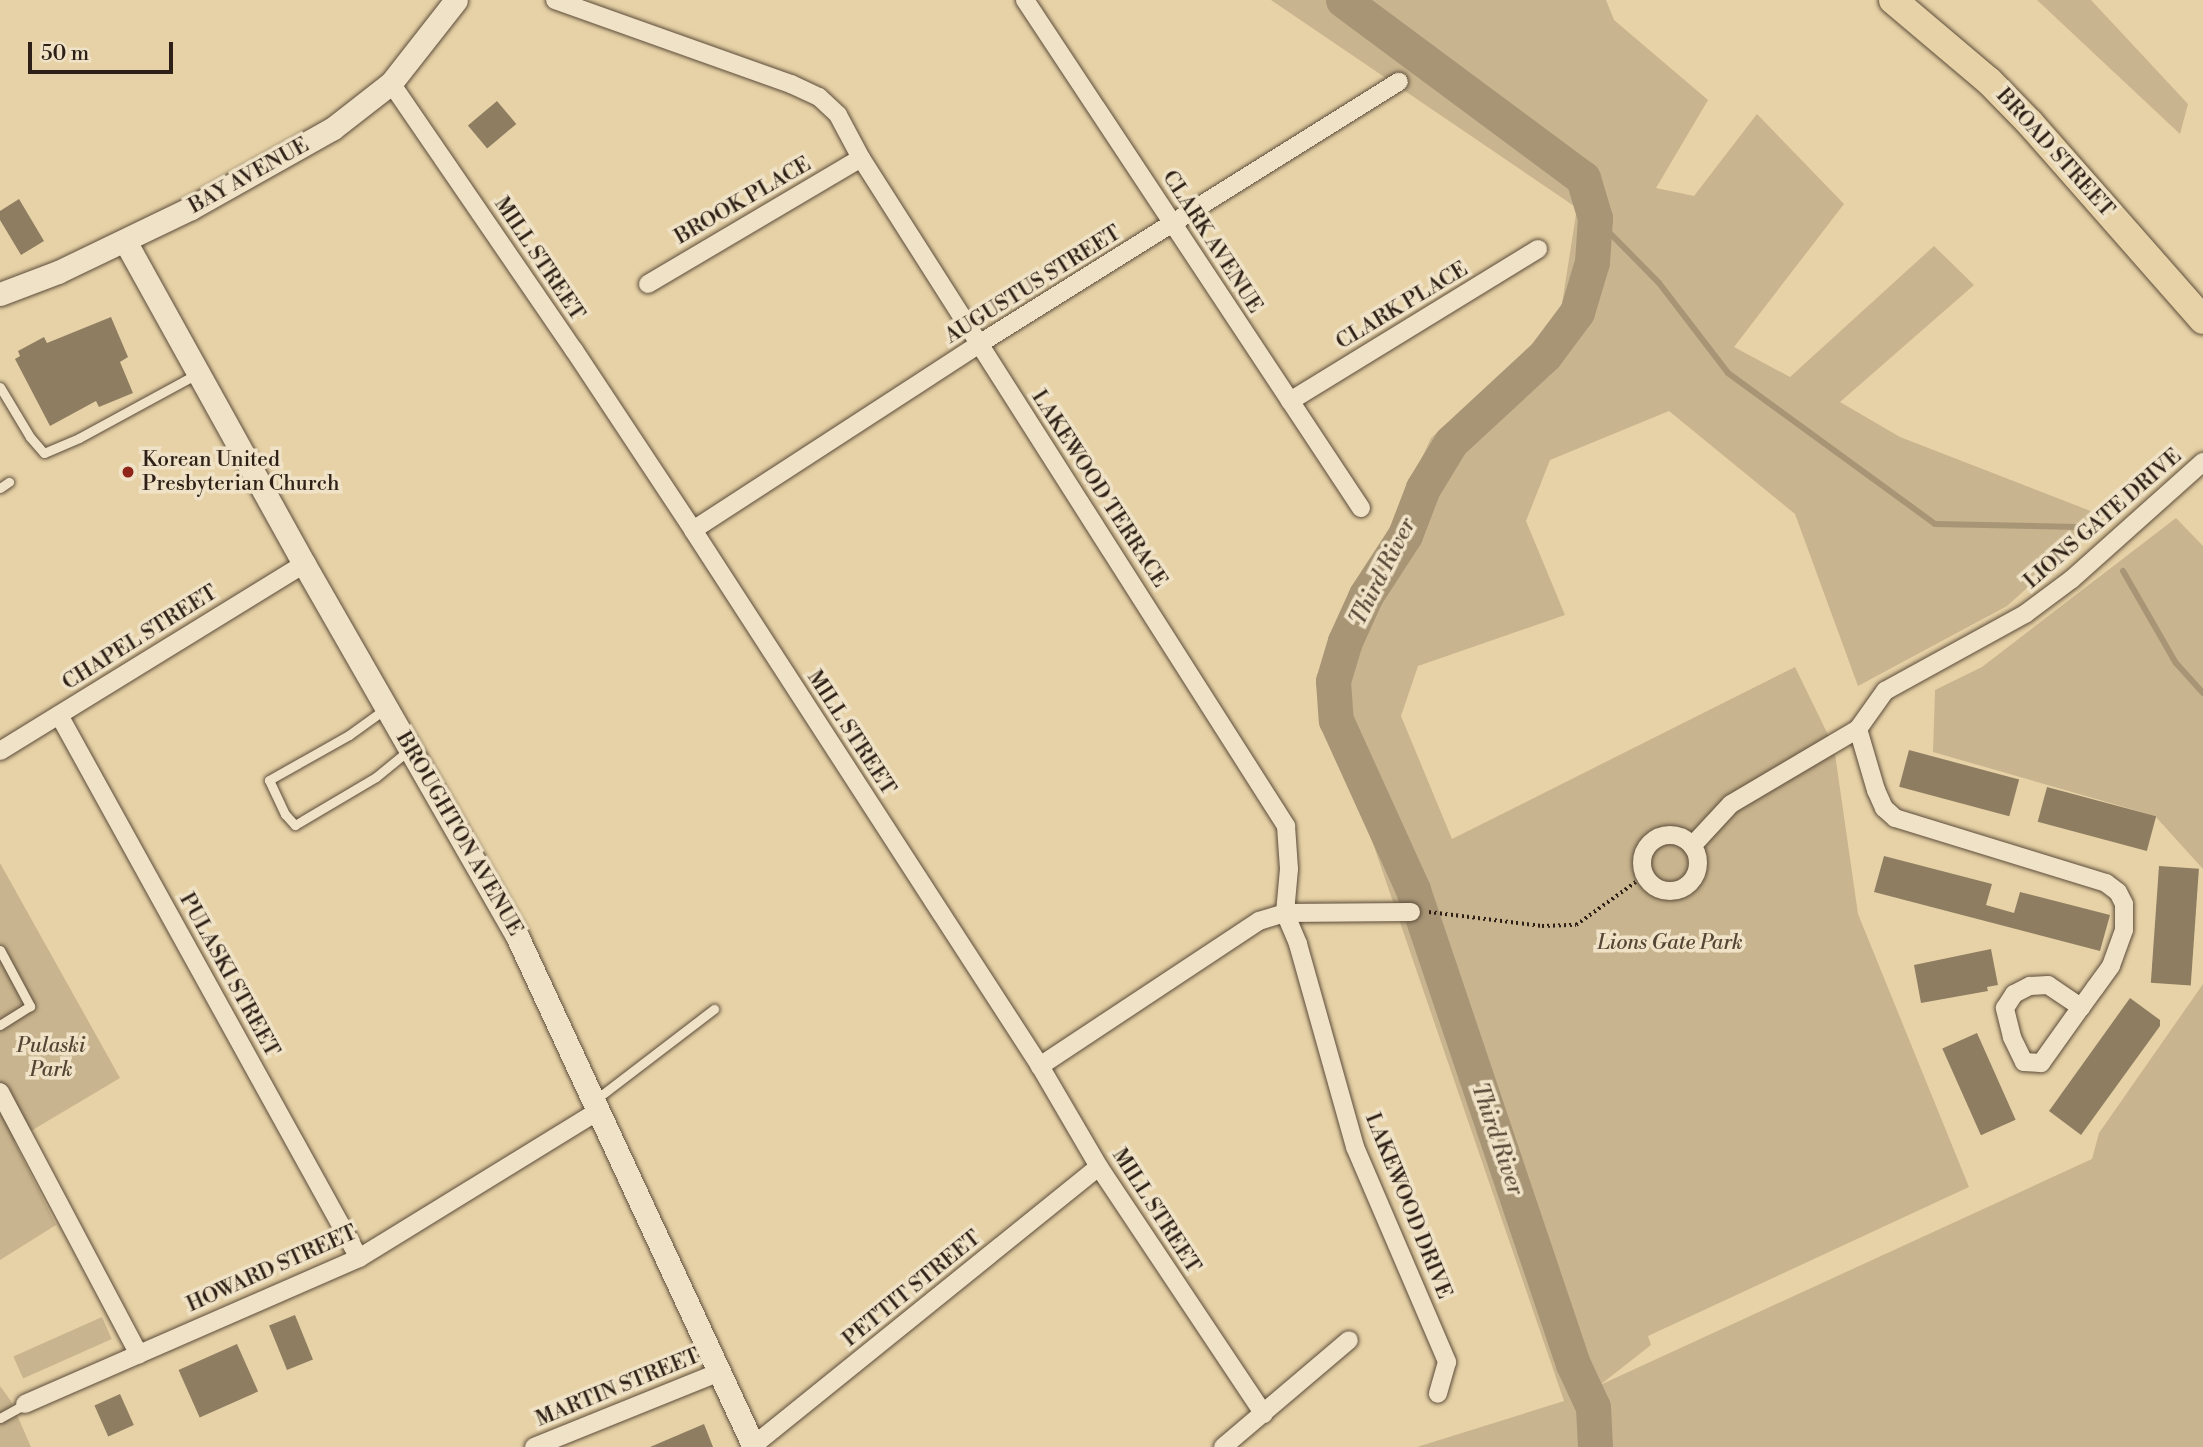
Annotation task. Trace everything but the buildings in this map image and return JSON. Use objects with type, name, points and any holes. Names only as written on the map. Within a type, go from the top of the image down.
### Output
[{"type":"main road","name":"BROAD STREET","points":[[1893,0],[1989,81],[2030,123],[2203,320]]},
{"type":"street","name":"BAY AVENUE","points":[[2,289],[125,241],[191,208],[332,129],[391,83],[456,0]]},
{"type":"street","name":"LAKEWOOD TERRACE","points":[[555,0],[791,83],[819,97],[838,115],[862,158],[979,344],[1286,826],[1289,858],[1285,913]]},
{"type":"street","name":"CLARK AVENUE","points":[[1025,0],[1361,508]]},
{"type":"street","name":"AUGUSTUS STREET","points":[[693,530],[979,344],[1174,225],[1399,82]]},
{"type":"street","name":"MILL STREET","points":[[391,83],[574,350],[693,530],[1040,1066],[1099,1167],[1264,1414]]},
{"type":"street","name":"BROOK PLACE","points":[[648,284],[862,158]]},
{"type":"street","name":"BROUGHTON AVENUE","points":[[125,241],[304,564],[517,936],[754,1446]]},
{"type":"street","name":"CLARK PLACE","points":[[1290,401],[1538,249]]},
{"type":"street","name":"LIONS GATE DRIVE","points":[[1692,846],[1731,803],[1858,729],[1885,691],[2025,614],[2072,579],[2203,463]]},
{"type":"street","name":"CHAPEL STREET","points":[[0,751],[304,564]]},
{"type":"street","name":"PULASKI STREET","points":[[59,715],[359,1258]]},
{"type":"street","points":[[1858,729],[1876,790],[1884,808],[1895,818],[2106,883],[2118,892],[2124,904],[2124,930],[2117,954],[2081,1007],[2041,1063],[2024,1062],[2012,1037],[2005,1008],[2014,994],[2030,986],[2048,985],[2081,1007]]},
{"type":"street","points":[[1667,835],[1677,836],[1692,846],[1696,854],[1696,872],[1685,887],[1667,891],[1658,889],[1644,876],[1642,858],[1651,842],[1667,835]]},
{"type":"street","points":[[1040,1066],[1259,921],[1285,913],[1411,912]]},
{"type":"street","name":"LAKEWOOD DRIVE","points":[[1285,913],[1298,944],[1355,1147],[1447,1362],[1438,1394]]},
{"type":"street","points":[[0,1092],[139,1354]]},
{"type":"street","name":"HOWARD STREET","points":[[25,1404],[359,1258],[596,1106]]},
{"type":"street","name":"PETTIT STREET","points":[[754,1446],[1099,1167]]},
{"type":"street","points":[[1223,1447],[1349,1340]]},
{"type":"street","name":"MARTIN STREET","points":[[534,1447],[719,1372]]},
{"type":"lane","points":[[0,387],[30,437],[44,453],[79,438],[198,373]]},
{"type":"lane","points":[[0,488],[9,482]]},
{"type":"lane","points":[[387,708],[339,741],[269,780],[285,814],[295,825],[376,777],[410,749]]},
{"type":"lane","points":[[0,950],[30,1006],[0,1025]]},
{"type":"lane","points":[[596,1106],[714,1009]]},
{"type":"lane","points":[[0,1418],[25,1404]]},
{"type":"path","points":[[1431,912],[1542,926],[1576,925],[1644,876]]},
{"type":"green space","name":"Lions Gate Park","points":[[1271,0],[1606,0],[1614,20],[1708,100],[1656,188],[1694,196],[1757,114],[1844,204],[1734,347],[1790,377],[1934,246],[1974,285],[1840,402],[1900,437],[2106,517],[2007,606],[1858,686],[1795,514],[1669,411],[1550,460],[1526,521],[1565,615],[1418,666],[1401,716],[1452,839],[1795,667],[1834,747],[1858,914],[1969,1187],[1648,1336],[1651,1345],[1600,1385],[2092,1159],[2099,1133],[2203,984],[2203,1447],[1417,1447],[1564,1401],[1318,683],[1431,438],[1559,323],[1577,208]]},
{"type":"green space","points":[[2037,0],[2091,0],[2188,104],[2180,134]]},
{"type":"green space","points":[[2176,518],[2203,546],[2203,869],[2155,816],[1933,752],[1935,690],[1982,667]]},
{"type":"green space","name":"Pulaski Park","points":[[0,863],[120,1078],[14,1141],[56,1225],[0,1260]]},
{"type":"green space","points":[[102,1317],[112,1339],[23,1378],[13,1356]]},
{"type":"green space","points":[[0,1386],[11,1401],[31,1447],[0,1447]]},
{"type":"waterway","name":"Third River","points":[[1343,0],[1583,178],[1595,218],[1592,262],[1577,312],[1545,355],[1451,442],[1423,488],[1405,535],[1366,595],[1345,641],[1333,681],[1336,720],[1413,890],[1573,1364],[1593,1407],[1595,1447]]},
{"type":"waterway","points":[[1595,218],[1659,283],[1728,373],[1935,524],[2077,527]]},
{"type":"waterway","points":[[2123,571],[2176,663],[2203,693]]},
{"type":"place","name":"Korean United Presbyterian Church","points":[[128,472]]}]
